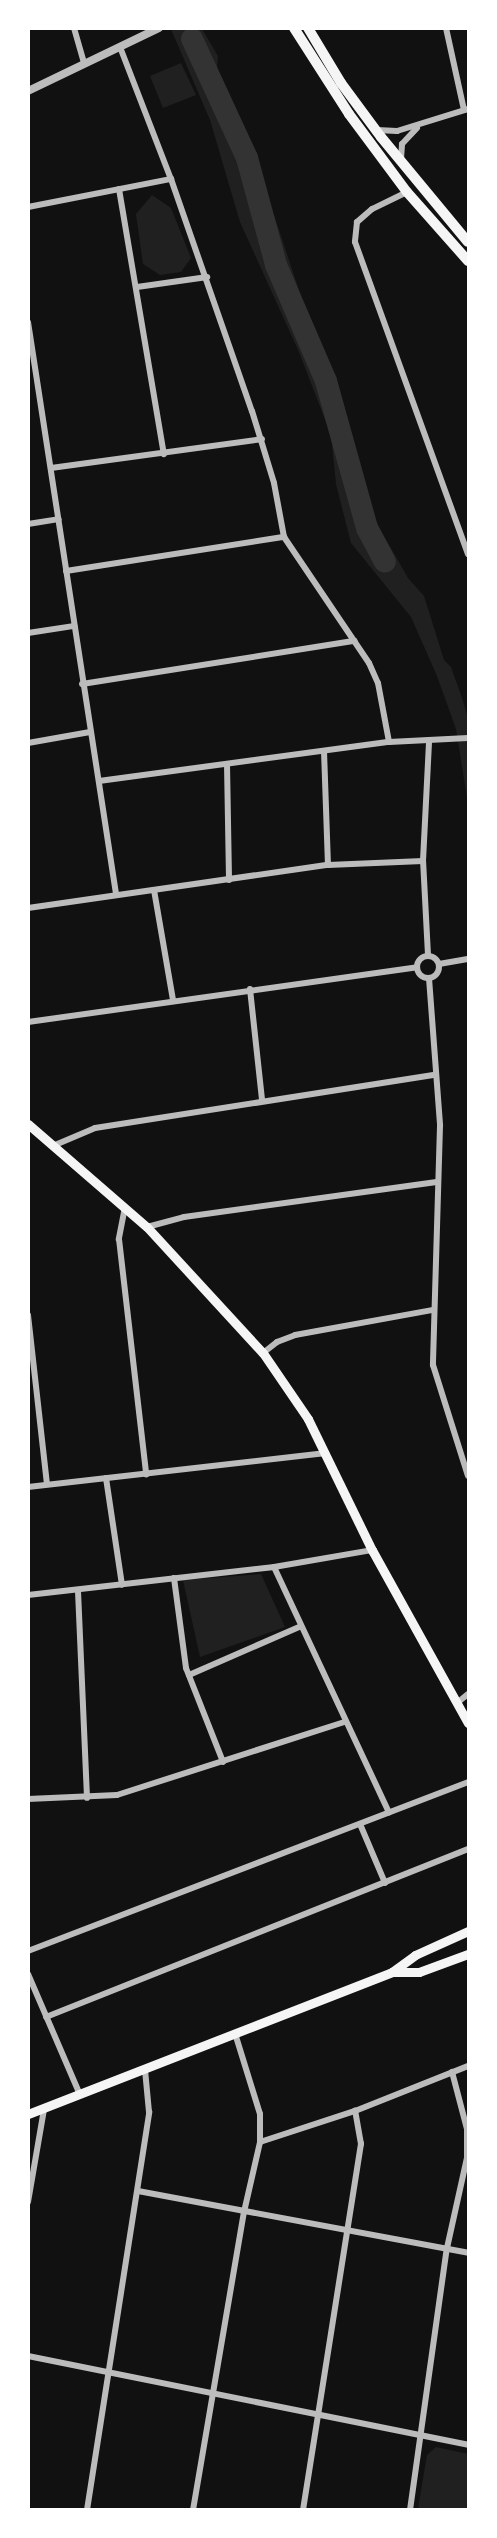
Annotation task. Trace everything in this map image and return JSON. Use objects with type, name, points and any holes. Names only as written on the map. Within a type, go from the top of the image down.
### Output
[{"type":"main road","points":[[294,28],[407,192],[468,261]]},
{"type":"main road","points":[[308,28],[341,83],[381,133],[400,162],[468,242]]},
{"type":"main road","points":[[376,150],[381,133]]},
{"type":"main road","points":[[28,1124],[125,1205],[263,1353],[308,1419],[372,1550],[468,1722]]},
{"type":"main road","points":[[28,2114],[80,2096],[392,1972],[415,1955],[468,1931]]},
{"type":"main road","points":[[392,1972],[419,1972],[468,1954]]},
{"type":"street","points":[[74,28],[84,63]]},
{"type":"street","points":[[381,133],[422,125],[466,109],[446,28]]},
{"type":"street","points":[[28,91],[158,29]]},
{"type":"street","points":[[120,47],[207,277],[261,439],[284,537],[355,641],[378,683],[389,742]]},
{"type":"street","points":[[400,162],[406,136],[422,125]]},
{"type":"street","points":[[28,207],[171,179]]},
{"type":"street","points":[[119,189],[138,287],[164,454]]},
{"type":"street","points":[[407,192],[372,209],[357,222],[355,242],[468,549]]},
{"type":"street","points":[[138,287],[207,277]]},
{"type":"street","points":[[28,322],[116,894]]},
{"type":"street","points":[[51,468],[261,439]]},
{"type":"street","points":[[28,524],[58,519]]},
{"type":"street","points":[[66,571],[284,537]]},
{"type":"street","points":[[28,633],[74,626]]},
{"type":"street","points":[[82,684],[355,641]]},
{"type":"street","points":[[28,743],[90,732]]},
{"type":"street","points":[[99,781],[389,742],[468,738]]},
{"type":"street","points":[[428,956],[423,861],[429,741]]},
{"type":"street","points":[[324,751],[328,865]]},
{"type":"street","points":[[226,764],[230,880]]},
{"type":"street","points":[[28,908],[328,865],[423,861]]},
{"type":"street","points":[[154,890],[173,1000]]},
{"type":"street","points":[[439,964],[436,975],[429,978],[422,977],[417,967],[421,957],[428,956],[439,964],[468,958]]},
{"type":"street","points":[[28,1022],[417,967]]},
{"type":"street","points":[[429,978],[440,1126],[432,1310],[433,1365],[468,1476]]},
{"type":"street","points":[[250,989],[262,1100]]},
{"type":"street","points":[[55,1145],[95,1128],[262,1100],[435,1075]]},
{"type":"street","points":[[147,1227],[184,1217],[437,1182]]},
{"type":"street","points":[[125,1205],[119,1239],[146,1474]]},
{"type":"street","points":[[263,1353],[277,1342],[295,1335],[432,1310]]},
{"type":"street","points":[[28,1315],[47,1484]]},
{"type":"street","points":[[28,1486],[326,1453]]},
{"type":"street","points":[[106,1478],[122,1585]]},
{"type":"street","points":[[28,1595],[273,1567],[372,1550]]},
{"type":"street","points":[[273,1567],[344,1722],[389,1812]]},
{"type":"street","points":[[174,1578],[189,1675],[224,1762]]},
{"type":"street","points":[[78,1591],[87,1798]]},
{"type":"street","points":[[189,1675],[301,1626]]},
{"type":"street","points":[[457,1703],[468,1695]]},
{"type":"street","points":[[28,1799],[117,1795],[344,1722]]},
{"type":"street","points":[[28,1951],[468,1782]]},
{"type":"street","points":[[360,1824],[385,1884]]},
{"type":"street","points":[[46,2017],[468,1850]]},
{"type":"street","points":[[28,1974],[80,2096]]},
{"type":"street","points":[[193,2510],[244,2212],[260,2142],[260,2114],[235,2034]]},
{"type":"street","points":[[260,2142],[355,2111],[468,2066]]},
{"type":"street","points":[[87,2510],[138,2192],[148,2112],[144,2070]]},
{"type":"street","points":[[410,2510],[447,2248],[467,2158],[467,2129],[452,2072]]},
{"type":"street","points":[[28,2202],[44,2109]]},
{"type":"street","points":[[303,2510],[360,2144],[355,2111]]},
{"type":"street","points":[[138,2192],[468,2253]]},
{"type":"street","points":[[28,2356],[468,2445]]},
{"type":"shaded area","points":[[171,29],[202,29],[218,56],[217,71],[272,209],[376,522],[408,578],[424,596],[444,660],[451,667],[462,698],[468,718],[468,804],[456,729],[437,676],[411,617],[351,543],[336,484],[331,435],[299,352],[240,222],[210,120]]},
{"type":"shaded area","points":[[181,63],[196,95],[163,108],[150,76]]},
{"type":"shaded area","points":[[152,195],[171,208],[191,258],[181,272],[160,275],[143,264],[136,214]]},
{"type":"shaded area","points":[[261,1574],[285,1627],[200,1657],[183,1580]]},
{"type":"shaded area","points":[[436,2447],[468,2454],[468,2509],[418,2509],[427,2455]]},
{"type":"waterway","points":[[192,39],[247,158],[276,265],[326,381],[367,528],[385,562]]}]
